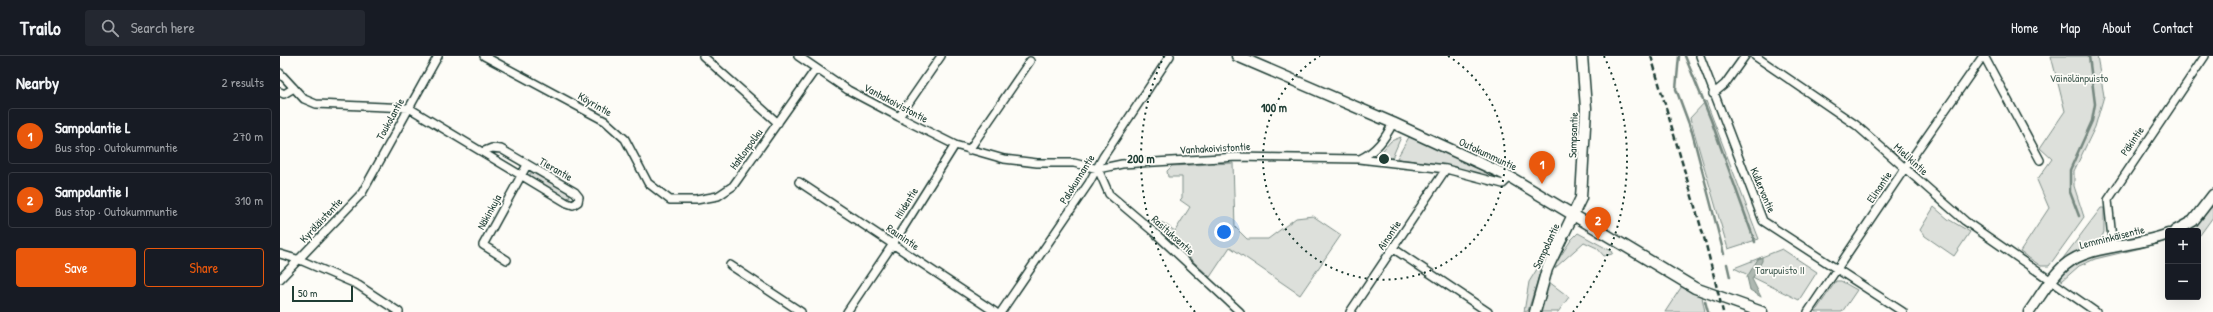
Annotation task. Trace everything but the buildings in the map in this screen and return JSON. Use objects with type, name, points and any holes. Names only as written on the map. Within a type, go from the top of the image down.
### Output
[{"type":"main road","name":"Outokummuntie","points":[[1237,56],[1393,123],[1510,177],[1574,214],[1695,288],[1762,312]]},
{"type":"main road","name":"Sampsantie","points":[[1574,214],[1581,198],[1584,179],[1586,108],[1582,56]]},
{"type":"main road","points":[[2181,228],[2193,222],[2213,195]]},
{"type":"main road","name":"Sampolantie","points":[[1535,312],[1547,269],[1574,214]]},
{"type":"main road","name":"Lemminkäisentie","points":[[2049,283],[2066,264],[2082,256],[2113,248],[2144,243],[2165,235]]},
{"type":"main road","points":[[2029,312],[2049,283]]},
{"type":"street","name":"Toukolantie","points":[[362,193],[438,56]]},
{"type":"street","name":"Köyrintie","points":[[484,56],[605,121],[625,139],[648,182],[670,200]]},
{"type":"street","points":[[703,56],[778,124]]},
{"type":"street","name":"Vanhakoivistontie","points":[[798,56],[816,70],[848,90],[899,117],[955,145],[1004,159],[1037,163],[1074,163],[1098,169],[1122,164],[1237,157],[1359,159],[1446,169],[1503,184],[1510,177]]},
{"type":"street","points":[[899,117],[940,56]]},
{"type":"street","name":"Palokunnantie","points":[[1001,312],[1098,169],[1103,157],[1170,56]]},
{"type":"street","name":"Kullervontie","points":[[1700,56],[1713,94],[1763,221],[1836,270],[1904,312]]},
{"type":"street","points":[[1713,94],[1725,84],[1746,56]]},
{"type":"street","name":"Mielikintie","points":[[1755,56],[1856,126],[1965,221],[2049,283],[2096,312]]},
{"type":"street","points":[[1984,56],[2040,160]]},
{"type":"street","name":"Elinantie","points":[[1808,312],[1904,168],[1984,56]]},
{"type":"street","name":"Päkintie","points":[[2113,248],[2108,200],[2205,56]]},
{"type":"street","points":[[969,150],[1030,61]]},
{"type":"street","name":"Hahlonpolku","points":[[670,200],[696,200],[718,196],[733,186],[816,70]]},
{"type":"street","name":"Tierantie","points":[[280,73],[304,99],[316,104],[409,108],[482,152],[567,203],[573,205],[578,202],[578,197],[574,192],[501,149],[492,148],[482,152]]},
{"type":"street","points":[[280,92],[284,94],[294,88]]},
{"type":"street","points":[[1359,159],[1369,155],[1377,148],[1386,137],[1393,123]]},
{"type":"street","name":"Hiidentie","points":[[847,312],[893,244],[955,145]]},
{"type":"street","name":"Näkinkuja","points":[[507,260],[483,245],[528,165]]},
{"type":"street","name":"Rasituksentie","points":[[1098,169],[1110,194],[1155,233],[1237,311]]},
{"type":"street","name":"Ainontie","points":[[1350,312],[1394,249],[1446,169]]},
{"type":"street","name":"Raunintie","points":[[799,182],[995,312]]},
{"type":"street","name":"Kyröläistentie","points":[[280,279],[300,260],[362,193]]},
{"type":"street","points":[[1394,249],[1488,312]]},
{"type":"street","points":[[280,254],[300,260],[358,285],[399,312]]},
{"type":"street","points":[[730,265],[801,312]]},
{"type":"green space","name":"Väinölänpuisto","points":[[2051,56],[2097,56],[2104,96],[2095,127],[2074,171],[2074,186],[2084,217],[2049,266],[2041,266],[2020,252],[2049,208],[2037,180],[2052,159],[2040,148],[2065,111]]},
{"type":"green space","points":[[1706,101],[1759,239],[1728,249],[1690,118]]},
{"type":"green space","points":[[1401,137],[1392,158],[1386,158],[1383,150],[1391,141]]},
{"type":"green space","points":[[1409,137],[1419,140],[1497,178],[1496,179],[1447,165],[1397,158]]},
{"type":"green space","points":[[1233,163],[1235,227],[1247,239],[1268,239],[1296,218],[1313,216],[1341,235],[1300,295],[1230,247],[1210,277],[1153,224],[1154,222],[1163,223],[1175,231],[1190,207],[1180,200],[1182,198],[1182,177],[1168,177],[1167,171],[1172,166]]},
{"type":"green space","points":[[530,173],[533,173],[569,193],[570,197],[566,198],[530,177]]},
{"type":"green space","points":[[2213,205],[2213,217],[2201,234],[2201,228],[2192,228]]},
{"type":"green space","points":[[1934,207],[1948,219],[1970,232],[1954,256],[1925,236],[1920,230]]},
{"type":"green space","points":[[2101,208],[2104,208],[2104,232],[2101,239],[2061,261]]},
{"type":"green space","points":[[1578,233],[1613,252],[1612,254],[1604,256],[1597,248],[1584,242],[1555,268],[1554,266],[1571,240]]},
{"type":"green space","points":[[2158,244],[2095,259],[2079,266],[2062,281],[2061,277],[2079,262],[2105,253]]},
{"type":"green space","name":"Tarupuisto II","points":[[1782,249],[1817,272],[1799,300],[1734,268]]},
{"type":"green space","points":[[1545,256],[1528,311],[1524,312],[1529,282]]},
{"type":"green space","points":[[1836,281],[1841,281],[1857,290],[1842,312],[1815,312]]},
{"type":"green space","points":[[1549,282],[1569,297],[1558,312],[1540,312],[1547,284]]},
{"type":"green space","points":[[1682,286],[1702,297],[1705,312],[1665,312]]},
{"type":"shaded area","points":[[1762,257],[1762,261],[1752,279],[1761,297],[1750,290],[1747,277],[1758,259]]},
{"type":"waterway","points":[[1679,56],[1676,89],[1692,132],[1724,254]]},
{"type":"waterway","points":[[1685,56],[1711,120],[1755,242]]},
{"type":"waterway","points":[[2079,216],[2070,192],[2070,170],[2092,121],[2095,104],[2089,56]]},
{"type":"waterway","points":[[1727,264],[1730,277]]},
{"type":"waterway","points":[[1705,301],[1708,312]]},
{"type":"railway","points":[[1651,56],[1705,241],[1723,312]]},
{"type":"place","name":"Sampolantie L","points":[[1542,184]]},
{"type":"place","name":"Sampolantie I","points":[[1598,240]]}]
